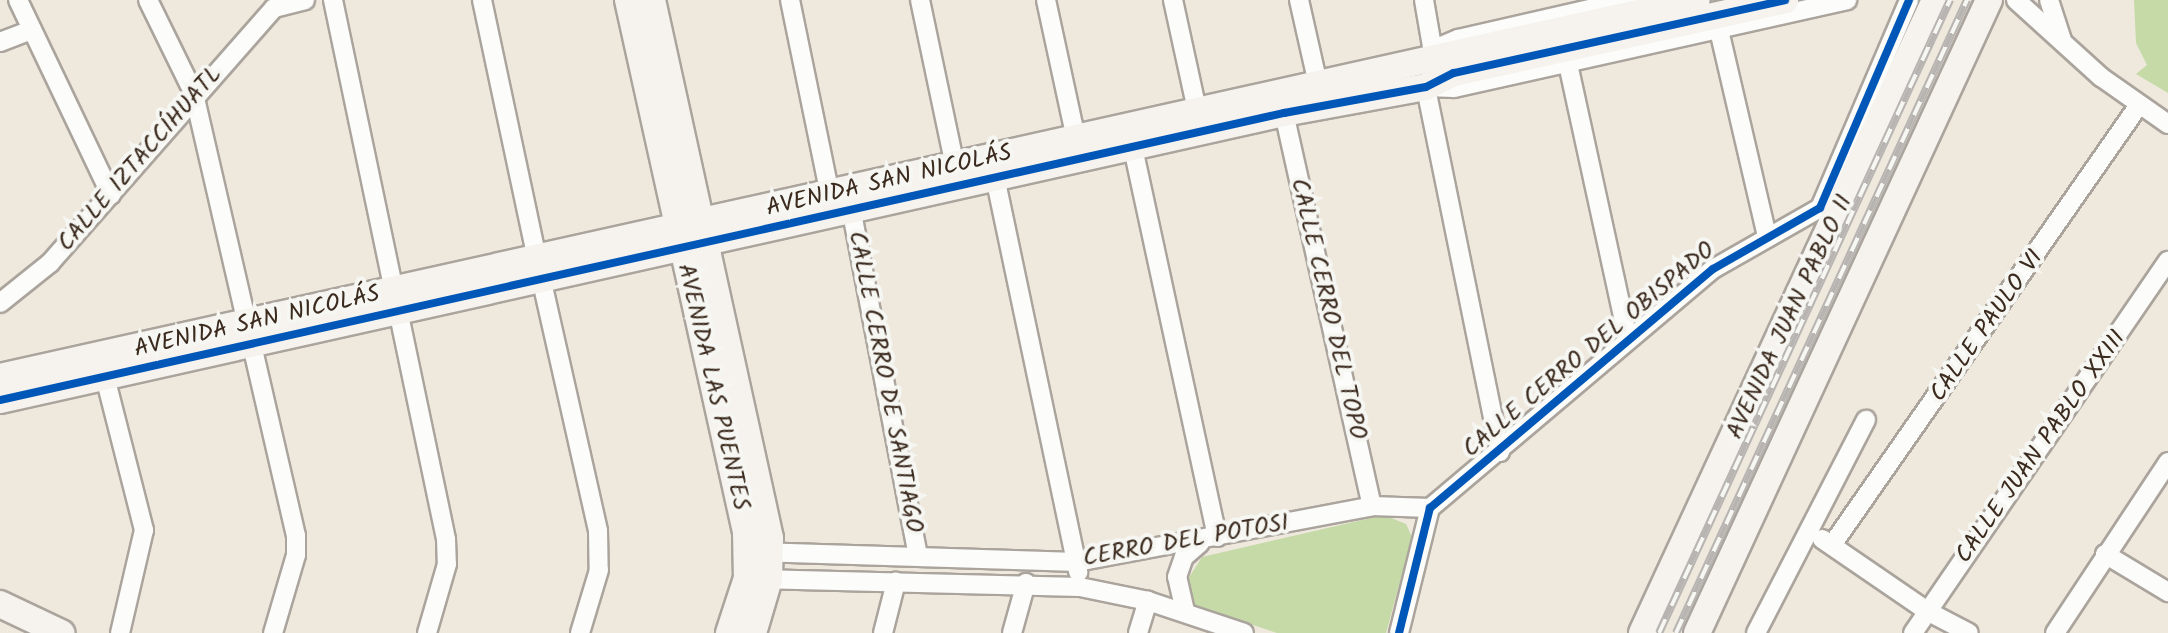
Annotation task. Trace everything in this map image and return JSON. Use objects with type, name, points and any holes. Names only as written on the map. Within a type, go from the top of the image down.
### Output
[{"type":"street","points":[[18,0],[111,195]]},
{"type":"street","points":[[148,0],[194,94],[252,332],[296,542],[273,633]]},
{"type":"street","points":[[272,4],[305,0]]},
{"type":"street","points":[[333,0],[393,301],[448,549],[427,633]]},
{"type":"street","points":[[482,0],[598,531],[599,570],[580,633]]},
{"type":"street","name":"AVENIDA LAS PUENTES","points":[[628,0],[664,177],[759,565],[729,633]]},
{"type":"street","name":"AVENIDA LAS PUENTES","points":[[652,0],[718,288],[759,565],[753,633]]},
{"type":"street","points":[[790,0],[829,190]]},
{"type":"street","points":[[920,0],[954,162]]},
{"type":"street","points":[[1046,0],[1078,148]]},
{"type":"street","points":[[1173,0],[1197,110]]},
{"type":"street","points":[[1299,0],[1318,84]]},
{"type":"street","points":[[1424,0],[1447,61]]},
{"type":"street","points":[[1447,61],[1439,47],[1458,39],[1551,9],[1628,0]]},
{"type":"street","name":"AVENIDA SAN NICOLÁS","points":[[763,217],[829,190],[954,162],[1078,148],[1133,148],[1284,113],[1426,87],[1447,61],[1697,0]]},
{"type":"street","name":"AVENIDA SAN NICOLÁS","points":[[0,377],[252,332],[540,270],[763,217],[851,208],[995,177],[1197,110],[1318,84],[1785,0]]},
{"type":"street","points":[[1500,452],[1426,87],[1454,88],[1847,0]]},
{"type":"street","name":"CALLE CERRO DEL OBISPADO","points":[[1430,508],[1713,269],[1820,208],[1909,0]]},
{"type":"street","name":"AVENIDA JUAN PABLO II","points":[[1642,633],[1935,0]]},
{"type":"street","name":"AVENIDA JUAN PABLO II","points":[[1697,633],[1989,0]]},
{"type":"street","points":[[2016,0],[2063,43],[2139,105],[2168,124]]},
{"type":"street","points":[[2049,0],[2063,43]]},
{"type":"street","name":"CALLE IZTACCÍHUATL","points":[[0,303],[33,280],[111,195],[272,4]]},
{"type":"street","points":[[0,42],[32,30]]},
{"type":"street","points":[[1719,30],[1767,236]]},
{"type":"street","points":[[1568,64],[1628,339]]},
{"type":"street","name":"CALLE PAULO VI","points":[[1832,545],[2139,105]]},
{"type":"street","name":"CALLE CERRO DEL TOPO","points":[[1284,113],[1372,506]]},
{"type":"street","points":[[1133,148],[1210,539],[1184,557],[1177,577],[1185,611]]},
{"type":"street","points":[[688,158],[712,192],[763,217],[728,260],[718,288]]},
{"type":"street","points":[[664,177],[657,208],[636,247],[667,267],[690,288]]},
{"type":"street","points":[[995,177],[1080,587]]},
{"type":"street","name":"CALLE CERRO DE SANTIAGO","points":[[851,208],[918,556]]},
{"type":"street","name":"CALLE JUAN PABLO XXIII","points":[[1913,633],[2168,261]]},
{"type":"street","name":"AVENIDA SAN NICOLÁS","points":[[0,400],[105,377],[252,332]]},
{"type":"street","points":[[105,377],[144,530],[120,633]]},
{"type":"street","points":[[1756,633],[1866,420]]},
{"type":"street","points":[[2055,633],[2105,554],[2166,470]]},
{"type":"street","name":"CERRO DEL POTOSI","points":[[759,565],[918,556],[1077,562],[1372,506],[1430,508]]},
{"type":"street","points":[[1399,633],[1430,508]]},
{"type":"street","points":[[1810,531],[1927,611],[1969,633]]},
{"type":"street","points":[[2105,554],[2168,592]]},
{"type":"street","name":"CERRO DEL POTOSI","points":[[759,565],[896,582],[1026,583],[1080,587],[1185,611],[1244,633]]},
{"type":"street","points":[[883,633],[896,582]]},
{"type":"street","points":[[1012,633],[1026,583]]},
{"type":"street","points":[[1,598],[61,633]]},
{"type":"street","points":[[1138,633],[1148,601]]},
{"type":"green space","points":[[2134,0],[2168,0],[2168,93],[2136,74],[2147,65],[2136,43]]},
{"type":"green space","points":[[1384,515],[1406,524],[1412,537],[1386,633],[1277,633],[1190,604],[1188,579],[1202,557]]},
{"type":"railway","points":[[1659,633],[1950,0]]},
{"type":"railway","points":[[1676,633],[1967,0]]},
{"type":"cycle path","points":[[0,400],[1284,113],[1426,87],[1454,73],[1785,0]]},
{"type":"cycle path","points":[[1399,633],[1430,508],[1713,269],[1820,208],[1909,0]]}]
